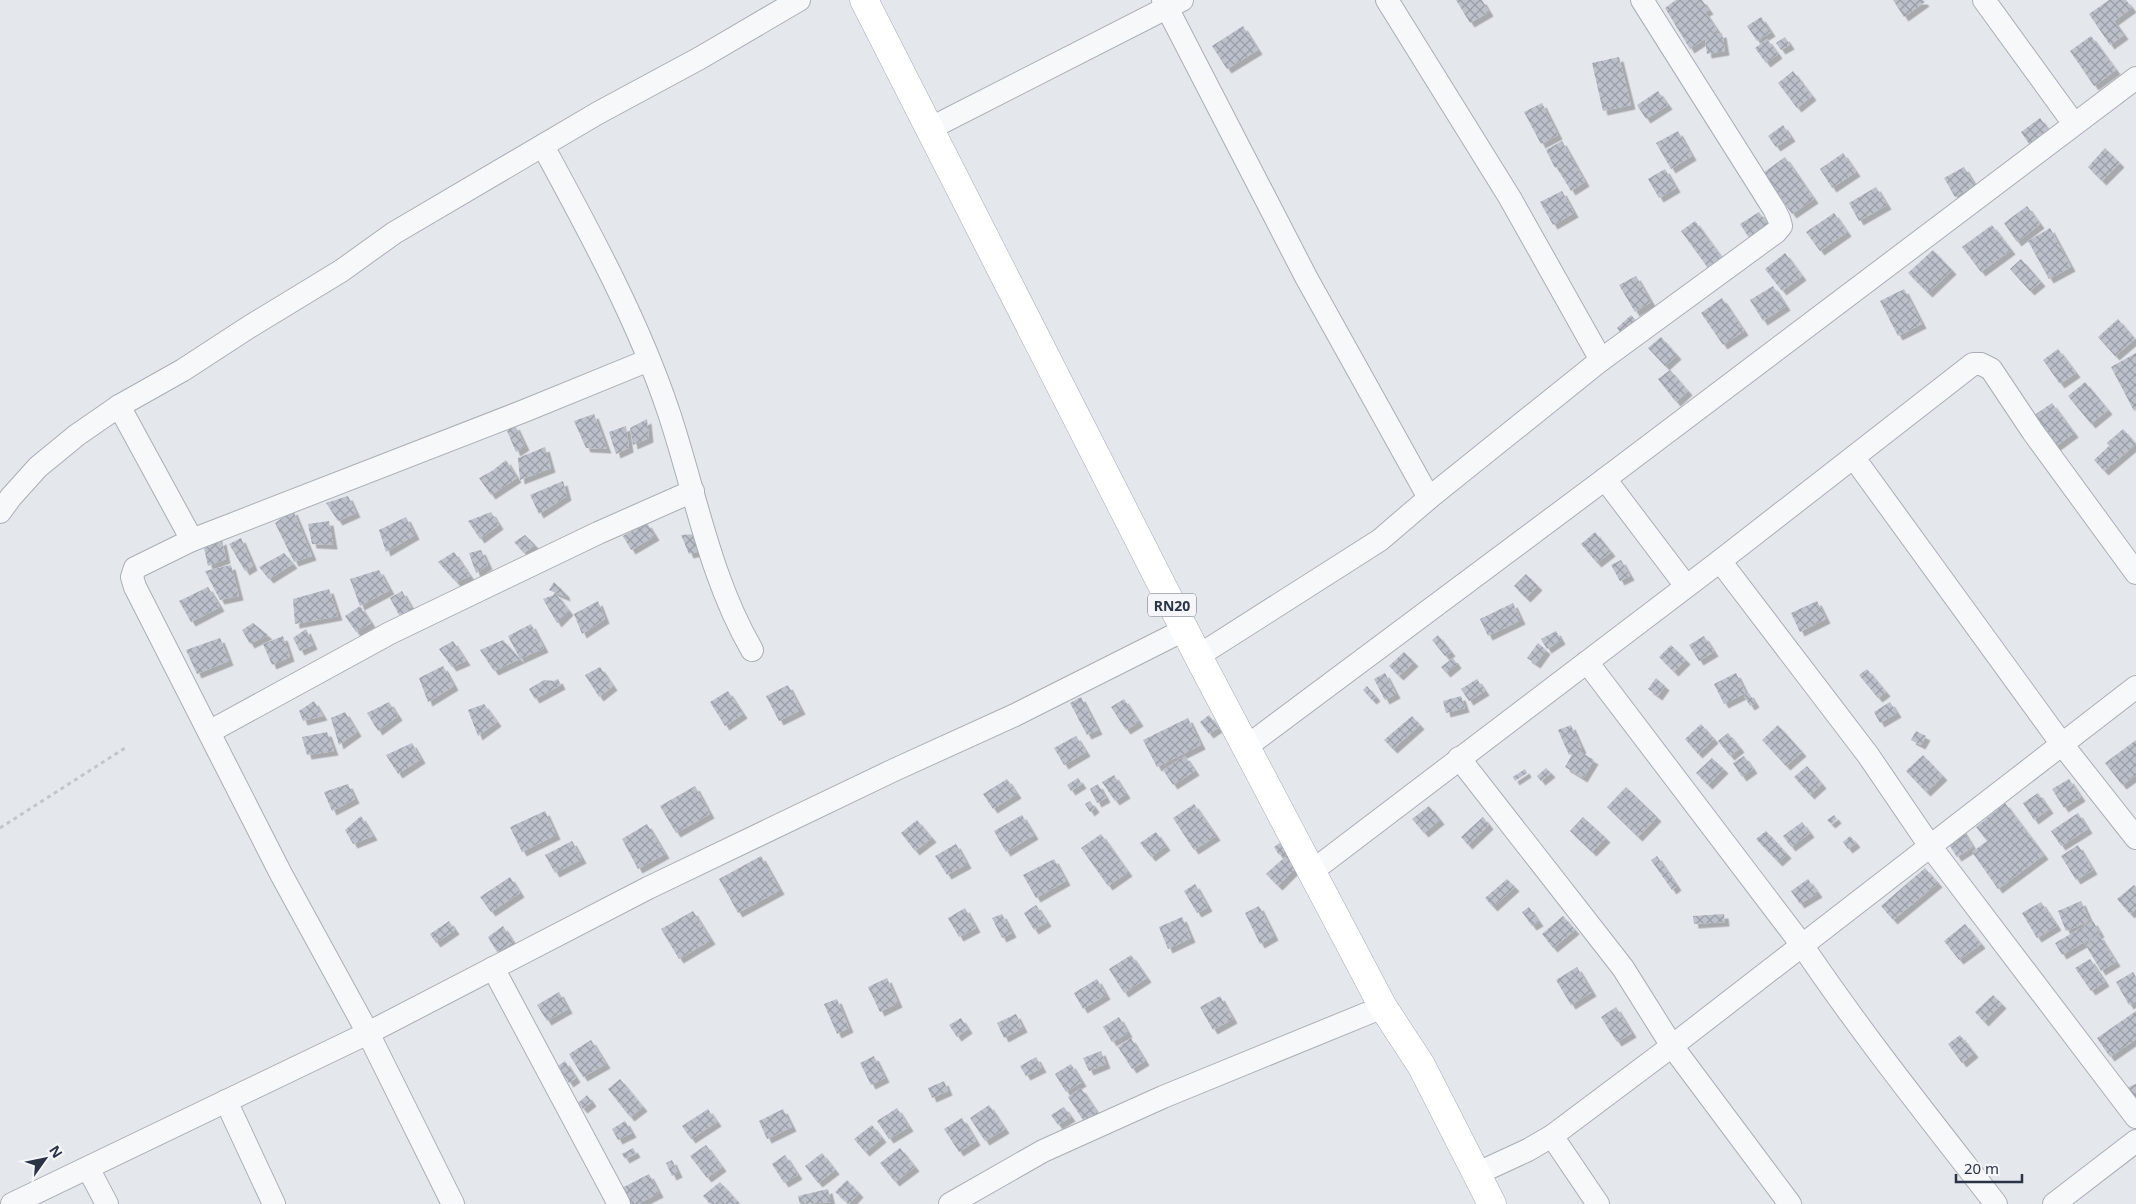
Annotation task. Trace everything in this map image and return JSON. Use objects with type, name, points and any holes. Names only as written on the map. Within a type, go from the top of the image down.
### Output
[{"type":"main road","name":"RN20","points":[[864,0],[1184,630],[1384,1007],[1421,1065],[1492,1204]]},
{"type":"street","points":[[0,512],[11,496],[38,467],[77,435],[119,406],[184,370],[249,327],[341,271],[394,232],[799,0]]},
{"type":"street","points":[[1387,0],[1510,198],[1601,360]]},
{"type":"street","points":[[1198,656],[1372,545],[1601,360],[1776,232],[1781,226],[1774,209],[1642,0]]},
{"type":"street","points":[[1984,0],[2074,124]]},
{"type":"street","points":[[930,129],[1171,3],[1306,277],[1429,498]]},
{"type":"street","points":[[1246,747],[1606,479],[2136,78]]},
{"type":"street","points":[[543,146],[579,212],[649,360],[668,410],[723,591],[736,623],[752,650]]},
{"type":"street","points":[[453,1204],[368,1033],[281,874],[169,657],[132,577],[135,568],[192,540],[514,415],[649,360]]},
{"type":"street","points":[[1311,872],[1854,458],[1973,364],[1987,366],[1991,369],[2033,432],[2136,573]]},
{"type":"street","points":[[119,406],[192,540]]},
{"type":"street","points":[[1854,458],[2061,744],[2136,838]]},
{"type":"street","points":[[1606,479],[1686,586]]},
{"type":"street","points":[[209,732],[390,633],[598,532],[693,491]]},
{"type":"street","points":[[1720,560],[1868,755],[1930,846],[2136,1117]]},
{"type":"street","points":[[12,1204],[368,1033],[648,888],[894,770],[1015,715],[1184,630]]},
{"type":"street","points":[[1587,662],[1802,945],[1832,990],[1923,1111],[1996,1204]]},
{"type":"street","points":[[1476,1174],[1528,1150],[1552,1136],[1672,1046],[2136,687]]},
{"type":"street","points":[[1459,758],[1623,968],[1672,1046],[1790,1204]]},
{"type":"street","points":[[493,968],[619,1204]]},
{"type":"street","points":[[950,1204],[1043,1151],[1163,1096],[1384,1007]]},
{"type":"street","points":[[226,1100],[274,1204]]},
{"type":"street","points":[[1552,1136],[1598,1204]]},
{"type":"street","points":[[2054,1204],[2136,1141]]},
{"type":"street","points":[[88,1168],[107,1204]]},
{"type":"path","points":[[0,828],[125,748]]},
{"type":"building","points":[[1456,0],[1482,0],[1489,12],[1470,23]]},
{"type":"building","points":[[1676,0],[1702,0],[1709,10],[1705,12],[1717,30],[1709,35],[1722,33],[1725,51],[1707,54],[1705,39],[1690,49],[1665,8]]},
{"type":"building","points":[[1893,0],[1923,0],[1925,2],[1904,17]]},
{"type":"building","points":[[2109,0],[2126,0],[2132,8],[2114,21],[2124,35],[2110,45],[2089,14]]},
{"type":"building","points":[[1761,17],[1771,32],[1757,41],[1747,26]]},
{"type":"building","points":[[1243,26],[1258,50],[1227,69],[1212,46]]},
{"type":"building","points":[[2091,36],[2116,70],[2094,86],[2070,51]]},
{"type":"building","points":[[1785,37],[1790,45],[1781,50],[1776,43]]},
{"type":"building","points":[[1767,39],[1778,54],[1766,63],[1755,48]]},
{"type":"building","points":[[1619,57],[1631,105],[1603,111],[1592,63]]},
{"type":"building","points":[[1793,71],[1812,96],[1797,108],[1778,83]]},
{"type":"building","points":[[1658,91],[1668,105],[1646,119],[1637,105]]},
{"type":"building","points":[[1542,103],[1558,135],[1541,144],[1524,112]]},
{"type":"building","points":[[2040,118],[2051,133],[2031,147],[2021,132]]},
{"type":"building","points":[[1783,125],[1791,137],[1776,147],[1768,136]]},
{"type":"building","points":[[1678,131],[1692,156],[1671,169],[1656,143]]},
{"type":"building","points":[[1562,141],[1585,182],[1571,191],[1557,168],[1565,163],[1555,168],[1546,150]]},
{"type":"building","points":[[2105,148],[2120,163],[2102,181],[2088,167]]},
{"type":"building","points":[[1843,153],[1856,172],[1832,188],[1820,169]]},
{"type":"building","points":[[1785,157],[1814,199],[1792,214],[1763,173]]},
{"type":"building","points":[[1964,167],[1975,185],[1955,197],[1944,178]]},
{"type":"building","points":[[1665,169],[1676,188],[1659,198],[1648,179]]},
{"type":"building","points":[[1876,187],[1887,205],[1859,221],[1849,203]]},
{"type":"building","points":[[1562,191],[1574,213],[1553,225],[1540,202]]},
{"type":"building","points":[[2027,206],[2040,224],[2017,242],[2004,223]]},
{"type":"building","points":[[1759,212],[1772,231],[1753,244],[1740,224]]},
{"type":"building","points":[[1834,213],[1847,232],[1820,251],[1806,232]]},
{"type":"building","points":[[1695,221],[1722,258],[1708,268],[1681,231]]},
{"type":"building","points":[[1992,225],[2011,250],[1981,272],[1962,247]]},
{"type":"building","points":[[2050,228],[2071,267],[2049,279],[2028,241]]},
{"type":"building","points":[[1933,250],[1952,270],[1928,293],[1908,273]]},
{"type":"building","points":[[1785,253],[1802,276],[1782,291],[1765,269]]},
{"type":"building","points":[[2021,259],[2041,282],[2030,291],[2010,269]]},
{"type":"building","points":[[1636,276],[1651,302],[1635,312],[1619,285]]},
{"type":"building","points":[[1773,286],[1786,306],[1763,321],[1750,300]]},
{"type":"building","points":[[1904,289],[1922,324],[1898,336],[1880,301]]},
{"type":"building","points":[[1722,298],[1744,331],[1723,345],[1701,313]]},
{"type":"building","points":[[1631,315],[1642,327],[1627,340],[1617,328]]},
{"type":"building","points":[[2118,319],[2135,339],[2115,356],[2098,337]]},
{"type":"building","points":[[1661,337],[1677,355],[1665,366],[1648,348]]},
{"type":"building","points":[[2058,349],[2076,373],[2060,384],[2043,360]]},
{"type":"building","points":[[2136,353],[2136,409],[2134,411],[2111,367]]},
{"type":"building","points":[[1670,370],[1688,391],[1676,402],[1658,379]]},
{"type":"building","points":[[2085,382],[2108,410],[2091,424],[2068,396]]},
{"type":"building","points":[[2052,403],[2074,433],[2055,447],[2033,416]]},
{"type":"building","points":[[594,414],[607,449],[586,448],[574,421]]},
{"type":"building","points":[[647,419],[649,438],[633,445],[630,428]]},
{"type":"building","points":[[515,425],[525,446],[516,452],[507,431]]},
{"type":"building","points":[[626,426],[629,448],[616,454],[609,432]]},
{"type":"building","points":[[2123,429],[2136,444],[2104,471],[2094,460],[2109,446],[2107,443]]},
{"type":"building","points":[[545,447],[551,468],[520,480],[518,458]]},
{"type":"building","points":[[506,460],[517,478],[491,495],[479,478]]},
{"type":"building","points":[[563,481],[567,496],[539,514],[530,495]]},
{"type":"building","points":[[348,496],[356,513],[338,521],[326,503]]},
{"type":"building","points":[[293,510],[312,556],[294,562],[275,523]]},
{"type":"building","points":[[491,512],[499,525],[480,539],[468,521]]},
{"type":"building","points":[[406,517],[415,535],[386,552],[379,530]]},
{"type":"building","points":[[329,521],[333,545],[312,544],[308,524]]},
{"type":"building","points":[[647,523],[655,536],[631,550],[623,536]]},
{"type":"building","points":[[1595,532],[1611,552],[1597,563],[1581,544]]},
{"type":"building","points":[[697,534],[702,551],[689,554],[681,535]]},
{"type":"building","points":[[525,535],[535,545],[524,553],[514,542]]},
{"type":"building","points":[[241,538],[253,566],[245,571],[229,544]]},
{"type":"building","points":[[222,540],[226,559],[208,566],[204,548]]},
{"type":"building","points":[[481,550],[488,565],[476,573],[469,553]]},
{"type":"building","points":[[454,552],[470,576],[456,582],[438,562]]},
{"type":"building","points":[[284,553],[293,564],[269,579],[259,567]]},
{"type":"building","points":[[1621,560],[1630,576],[1620,581],[1611,565]]},
{"type":"building","points":[[231,565],[239,596],[220,600],[205,571]]},
{"type":"building","points":[[379,570],[390,590],[360,606],[350,579]]},
{"type":"building","points":[[1526,574],[1538,586],[1526,598],[1514,586]]},
{"type":"building","points":[[554,582],[565,593],[566,597],[549,590]]},
{"type":"building","points":[[208,587],[220,607],[191,622],[179,601]]},
{"type":"building","points":[[329,589],[338,616],[295,624],[293,599]]},
{"type":"building","points":[[402,591],[412,609],[399,615],[390,598]]},
{"type":"building","points":[[556,594],[569,611],[557,623],[543,599]]},
{"type":"building","points":[[598,601],[605,619],[582,634],[574,614]]},
{"type":"building","points":[[1817,601],[1826,619],[1800,632],[1791,613]]},
{"type":"building","points":[[1513,603],[1521,620],[1488,636],[1480,619]]},
{"type":"building","points":[[360,606],[371,623],[356,632],[345,616]]},
{"type":"building","points":[[253,623],[268,635],[250,644],[242,630]]},
{"type":"building","points":[[531,624],[544,648],[494,671],[480,650],[503,640],[520,659],[508,636]]},
{"type":"building","points":[[306,629],[313,645],[300,651],[293,638]]},
{"type":"building","points":[[1556,631],[1561,640],[1547,649],[1541,639]]},
{"type":"building","points":[[1438,635],[1451,652],[1445,656],[1432,640]]},
{"type":"building","points":[[283,636],[290,657],[272,665],[263,644]]},
{"type":"building","points":[[1704,636],[1714,652],[1699,661],[1689,645]]},
{"type":"building","points":[[220,638],[229,661],[197,674],[186,650]]},
{"type":"building","points":[[453,641],[466,661],[452,667],[439,649]]},
{"type":"building","points":[[1538,643],[1546,650],[1536,664],[1527,658]]},
{"type":"building","points":[[1671,645],[1686,660],[1674,672],[1659,657]]},
{"type":"building","points":[[1404,652],[1414,662],[1399,676],[1389,666]]},
{"type":"building","points":[[1453,658],[1457,664],[1446,673],[1441,667]]},
{"type":"building","points":[[443,666],[454,686],[428,702],[419,678]]},
{"type":"building","points":[[600,667],[613,686],[599,697],[585,675]]},
{"type":"building","points":[[1867,669],[1886,692],[1878,698],[1859,675]]},
{"type":"building","points":[[1385,673],[1396,694],[1385,700],[1374,679]]},
{"type":"building","points":[[1736,673],[1746,693],[1724,704],[1714,684]]},
{"type":"building","points":[[1656,678],[1665,686],[1658,696],[1648,689]]},
{"type":"building","points":[[558,679],[561,685],[535,699],[529,689],[544,680],[554,681]]},
{"type":"building","points":[[1477,679],[1485,691],[1469,701],[1461,689]]},
{"type":"building","points":[[788,685],[801,710],[779,721],[766,696]]},
{"type":"building","points":[[1367,686],[1376,697],[1372,700],[1363,690]]},
{"type":"building","points":[[728,691],[743,714],[725,726],[710,702]]},
{"type":"building","points":[[1749,693],[1755,703],[1750,706],[1744,696]]},
{"type":"building","points":[[1461,696],[1465,708],[1446,713],[1443,701]]},
{"type":"building","points":[[1081,697],[1098,730],[1087,735],[1070,703]]},
{"type":"building","points":[[1124,699],[1139,722],[1126,730],[1111,707]]},
{"type":"building","points":[[314,701],[323,716],[303,721],[299,711]]},
{"type":"building","points":[[389,702],[398,716],[378,731],[367,713]]},
{"type":"building","points":[[1890,702],[1897,713],[1880,723],[1874,712]]},
{"type":"building","points":[[484,704],[497,722],[478,736],[468,710]]},
{"type":"building","points":[[345,712],[357,732],[339,745],[331,718]]},
{"type":"building","points":[[1209,715],[1218,728],[1209,734],[1200,722]]},
{"type":"building","points":[[1412,716],[1420,725],[1393,749],[1384,740]]},
{"type":"building","points":[[1188,718],[1201,745],[1157,767],[1143,740]]},
{"type":"building","points":[[1701,724],[1714,739],[1698,754],[1685,739]]},
{"type":"building","points":[[1571,725],[1582,749],[1579,751],[1594,760],[1583,778],[1565,767],[1573,753],[1569,755],[1558,730]]},
{"type":"building","points":[[1778,725],[1802,752],[1786,766],[1762,740]]},
{"type":"building","points":[[1916,731],[1926,736],[1921,745],[1911,740]]},
{"type":"building","points":[[327,732],[334,751],[307,755],[302,737]]},
{"type":"building","points":[[1728,733],[1740,748],[1730,756],[1718,741]]},
{"type":"building","points":[[1076,736],[1086,752],[1064,765],[1054,748]]},
{"type":"building","points":[[2136,740],[2136,775],[2122,785],[2105,763]]},
{"type":"building","points":[[412,743],[421,759],[398,774],[386,755]]},
{"type":"building","points":[[1923,755],[1943,776],[1926,792],[1906,771]]},
{"type":"building","points":[[1185,756],[1195,771],[1173,785],[1163,770]]},
{"type":"building","points":[[1744,756],[1753,769],[1742,777],[1733,763]]},
{"type":"building","points":[[1712,758],[1724,769],[1708,785],[1696,773]]},
{"type":"building","points":[[1807,766],[1822,784],[1810,795],[1794,777]]},
{"type":"building","points":[[1546,768],[1551,773],[1541,781],[1537,776]]},
{"type":"building","points":[[1525,769],[1527,773],[1515,781],[1513,777]]},
{"type":"building","points":[[1114,775],[1126,794],[1115,801],[1102,782]]},
{"type":"building","points":[[1078,778],[1082,784],[1071,791],[1067,785]]},
{"type":"building","points":[[1007,779],[1017,794],[993,809],[983,794]]},
{"type":"building","points":[[2069,779],[2081,797],[2064,808],[2052,789]]},
{"type":"building","points":[[348,784],[355,799],[332,811],[324,792]]},
{"type":"building","points":[[1098,784],[1106,798],[1097,803],[1090,789]]},
{"type":"building","points":[[695,786],[710,814],[676,833],[660,806]]},
{"type":"building","points":[[1626,787],[1657,817],[1638,837],[1607,807]]},
{"type":"building","points":[[2038,793],[2049,809],[2034,820],[2023,803]]},
{"type":"building","points":[[1090,801],[1095,808],[1090,812],[1085,804]]},
{"type":"building","points":[[2005,803],[2044,855],[1998,889],[1972,852],[1987,841],[1976,827]]},
{"type":"building","points":[[1194,804],[1216,836],[1194,850],[1173,818]]},
{"type":"building","points":[[1429,806],[1440,820],[1424,833],[1412,819]]},
{"type":"building","points":[[545,811],[556,835],[522,852],[510,827]]},
{"type":"building","points":[[2078,813],[2088,829],[2061,846],[2051,831]]},
{"type":"building","points":[[1022,815],[1034,835],[1006,852],[994,831]]},
{"type":"building","points":[[1834,815],[1837,819],[1831,824],[1827,820]]},
{"type":"building","points":[[361,816],[373,836],[353,844],[345,830]]},
{"type":"building","points":[[1483,817],[1489,825],[1468,845],[1461,837]]},
{"type":"building","points":[[1583,817],[1606,838],[1592,852],[1570,831]]},
{"type":"building","points":[[917,820],[932,838],[915,851],[901,833]]},
{"type":"building","points":[[1802,822],[1810,833],[1791,847],[1783,836]]},
{"type":"building","points":[[647,824],[665,854],[638,869],[622,839]]},
{"type":"building","points":[[1960,826],[1973,847],[1957,857],[1944,837]]},
{"type":"building","points":[[1766,831],[1787,854],[1778,862],[1756,839]]},
{"type":"building","points":[[1156,832],[1166,846],[1151,857],[1140,843]]},
{"type":"building","points":[[1101,834],[1128,872],[1108,886],[1081,848]]},
{"type":"building","points":[[1850,836],[1856,843],[1848,849],[1843,842]]},
{"type":"building","points":[[1285,839],[1290,848],[1279,855],[1274,847]]},
{"type":"building","points":[[572,841],[582,859],[555,873],[545,855]]},
{"type":"building","points":[[956,844],[967,864],[947,875],[935,856]]},
{"type":"building","points":[[2078,845],[2093,870],[2076,880],[2061,856]]},
{"type":"building","points":[[1287,855],[1298,866],[1278,886],[1266,874]]},
{"type":"building","points":[[761,856],[780,890],[738,913],[719,879]]},
{"type":"building","points":[[1657,856],[1677,886],[1672,890],[1651,860]]},
{"type":"building","points":[[1054,859],[1066,881],[1036,898],[1023,875]]},
{"type":"building","points":[[1925,868],[1938,883],[1893,920],[1881,906]]},
{"type":"building","points":[[510,877],[520,893],[491,912],[480,897]]},
{"type":"building","points":[[1507,879],[1515,887],[1493,907],[1485,898]]},
{"type":"building","points":[[1808,879],[1818,893],[1800,904],[1791,891]]},
{"type":"building","points":[[1195,884],[1208,907],[1197,913],[1184,891]]},
{"type":"building","points":[[2134,885],[2136,887],[2136,909],[2130,914],[2117,899]]},
{"type":"building","points":[[2081,901],[2090,921],[2066,931],[2058,911]]},
{"type":"building","points":[[2041,902],[2057,926],[2037,938],[2022,913]]},
{"type":"building","points":[[1036,905],[1047,922],[1034,930],[1024,913]]},
{"type":"building","points":[[1259,906],[1274,936],[1260,944],[1245,913]]},
{"type":"building","points":[[1529,907],[1539,922],[1532,926],[1522,912]]},
{"type":"building","points":[[965,908],[976,928],[959,937],[948,918]]},
{"type":"building","points":[[693,911],[711,940],[679,959],[661,929]]},
{"type":"building","points":[[1002,914],[1012,933],[1002,938],[992,918]]},
{"type":"building","points":[[1724,914],[1725,922],[1694,924],[1693,916]]},
{"type":"building","points":[[1563,916],[1575,930],[1553,948],[1542,934]]},
{"type":"building","points":[[1182,917],[1191,938],[1168,949],[1159,927]]},
{"type":"building","points":[[449,921],[455,930],[436,943],[430,934]]},
{"type":"building","points":[[2093,921],[2100,933],[2062,955],[2055,943]]},
{"type":"building","points":[[1965,924],[1981,944],[1959,960],[1944,941]]},
{"type":"building","points":[[503,926],[513,942],[497,952],[488,937]]},
{"type":"building","points":[[2099,935],[2116,962],[2101,971],[2085,944]]},
{"type":"building","points":[[1131,955],[1147,978],[1124,993],[1109,969]]},
{"type":"building","points":[[2090,959],[2105,982],[2091,991],[2075,968]]},
{"type":"building","points":[[1577,967],[1592,992],[1571,1005],[1556,980]]},
{"type":"building","points":[[2133,972],[2136,977],[2136,1001],[2129,1005],[2116,982]]},
{"type":"building","points":[[887,978],[898,1003],[880,1012],[868,987]]},
{"type":"building","points":[[1097,979],[1106,995],[1083,1009],[1074,993]]},
{"type":"building","points":[[559,992],[568,1009],[547,1021],[537,1005]]},
{"type":"building","points":[[1993,995],[2002,1004],[1984,1022],[1975,1012]]},
{"type":"building","points":[[1220,996],[1233,1019],[1213,1030],[1200,1007]]},
{"type":"building","points":[[837,999],[849,1028],[837,1034],[824,1004]]},
{"type":"building","points":[[1616,1007],[1632,1033],[1617,1042],[1601,1017]]},
{"type":"building","points":[[2136,1011],[2136,1039],[2110,1057],[2097,1038]]},
{"type":"building","points":[[1016,1014],[1023,1028],[1004,1038],[997,1023]]},
{"type":"building","points":[[1119,1017],[1128,1033],[1112,1042],[1103,1027]]},
{"type":"building","points":[[961,1018],[968,1029],[957,1037],[949,1025]]},
{"type":"building","points":[[1960,1035],[1974,1053],[1962,1063],[1948,1044]]},
{"type":"building","points":[[1131,1038],[1145,1061],[1132,1069],[1118,1047]]},
{"type":"building","points":[[591,1040],[606,1064],[583,1077],[569,1054]]},
{"type":"building","points":[[1101,1051],[1106,1064],[1089,1071],[1083,1058]]},
{"type":"building","points":[[874,1056],[885,1078],[871,1085],[860,1063]]},
{"type":"building","points":[[1036,1057],[1042,1068],[1026,1076],[1020,1066]]},
{"type":"building","points":[[565,1061],[576,1078],[569,1083],[558,1066]]},
{"type":"building","points":[[1071,1064],[1082,1082],[1066,1092],[1055,1074]]},
{"type":"building","points":[[620,1079],[643,1107],[630,1117],[608,1089]]},
{"type":"building","points":[[944,1081],[948,1091],[932,1098],[928,1088]]},
{"type":"building","points":[[2136,1084],[2136,1107],[2126,1088]]},
{"type":"building","points":[[1081,1088],[1098,1114],[1085,1123],[1068,1097]]},
{"type":"building","points":[[587,1095],[592,1102],[583,1109],[578,1103]]},
{"type":"building","points":[[989,1105],[1005,1129],[985,1141],[970,1118]]},
{"type":"building","points":[[1064,1107],[1071,1117],[1058,1125],[1051,1115]]},
{"type":"building","points":[[897,1108],[909,1127],[889,1139],[877,1121]]},
{"type":"building","points":[[708,1109],[717,1122],[691,1139],[682,1126]]},
{"type":"building","points":[[783,1109],[792,1127],[767,1139],[759,1121]]},
{"type":"building","points":[[962,1118],[976,1141],[959,1152],[944,1129]]},
{"type":"building","points":[[625,1121],[632,1133],[618,1140],[612,1129]]},
{"type":"building","points":[[872,1125],[882,1138],[865,1152],[854,1139]]},
{"type":"building","points":[[706,1145],[722,1167],[707,1178],[690,1156]]},
{"type":"building","points":[[633,1148],[636,1153],[625,1159],[622,1154]]},
{"type":"building","points":[[900,1148],[915,1167],[895,1182],[880,1163]]},
{"type":"building","points":[[822,1153],[835,1170],[818,1183],[805,1166]]},
{"type":"building","points":[[785,1155],[798,1175],[784,1183],[772,1164]]},
{"type":"building","points":[[672,1160],[678,1173],[672,1176],[666,1163]]},
{"type":"building","points":[[649,1174],[659,1193],[638,1204],[628,1204],[620,1189]]},
{"type":"building","points":[[847,1180],[859,1193],[849,1204],[835,1192]]},
{"type":"building","points":[[720,1182],[740,1204],[710,1204],[703,1196]]},
{"type":"building","points":[[828,1189],[831,1202],[800,1204],[798,1196]]}]
